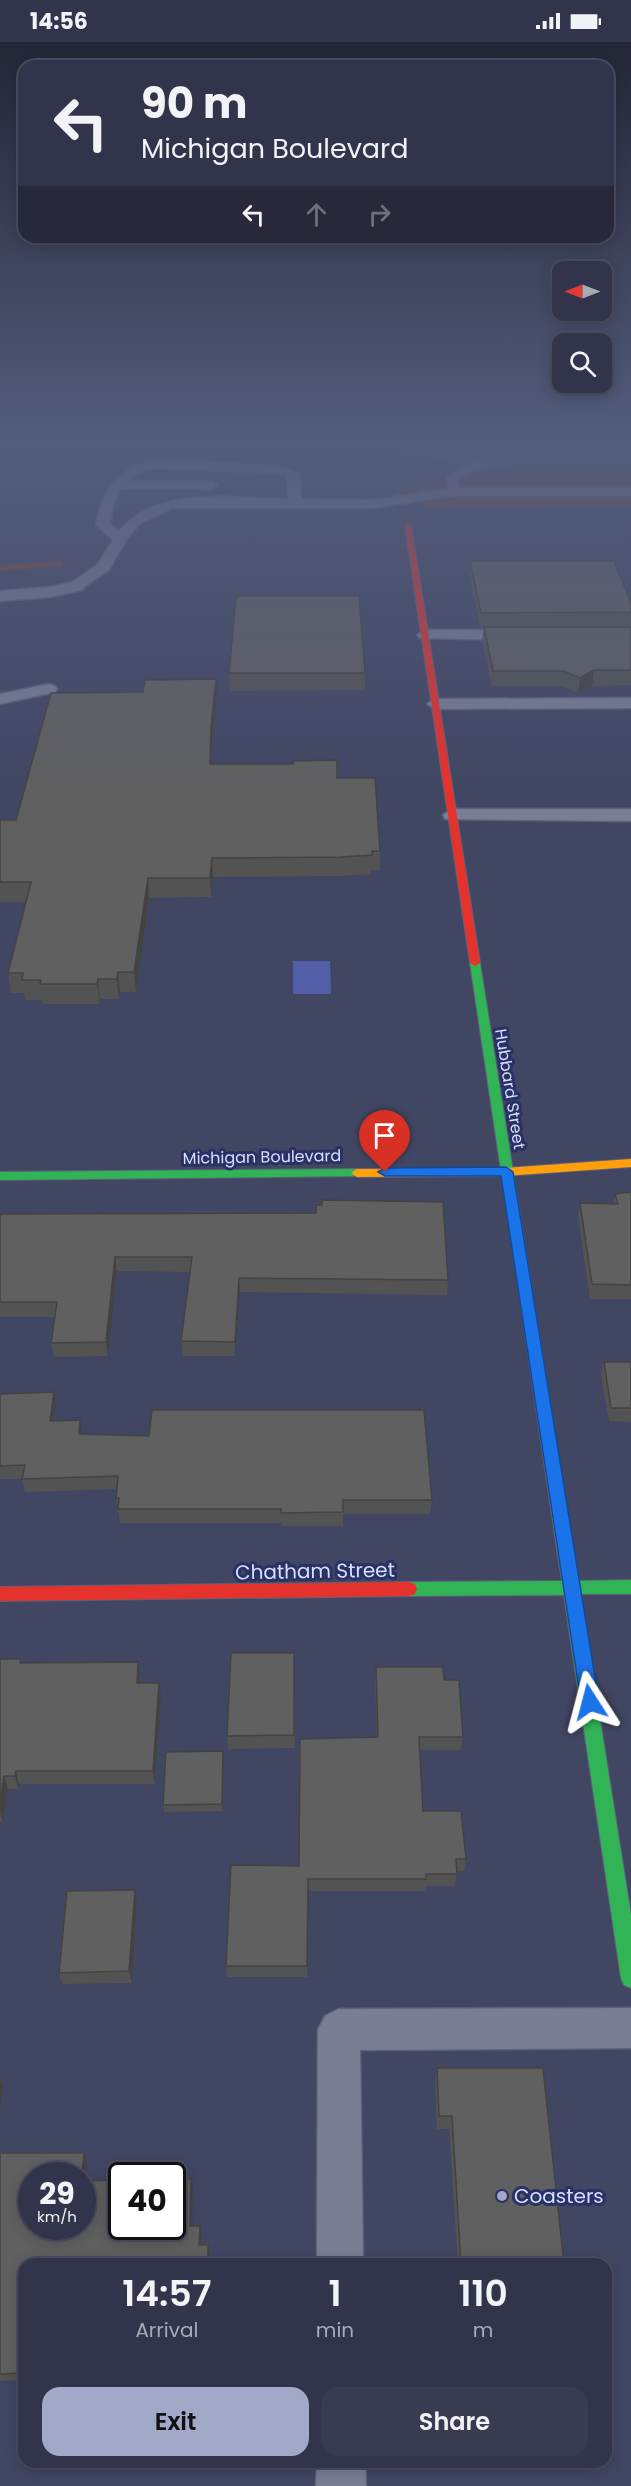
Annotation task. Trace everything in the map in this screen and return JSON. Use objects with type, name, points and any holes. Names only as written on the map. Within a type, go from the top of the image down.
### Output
[{"type":"street","name":"Hubbard Street","points":[[412,554],[631,1978]]},
{"type":"street","points":[[0,596],[51,592],[76,586]]},
{"type":"street","name":"Michigan Boulevard","points":[[0,1176],[506,1172],[631,1163]]},
{"type":"street","name":"Chatham Street","points":[[0,1594],[631,1587]]},
{"type":"lane","points":[[76,586],[104,567],[111,554]]},
{"type":"lane","points":[[425,635],[539,635]]},
{"type":"lane","points":[[0,699],[49,689]]},
{"type":"lane","points":[[435,704],[631,703]]},
{"type":"lane","points":[[453,815],[631,815]]},
{"type":"lane","points":[[340,2258],[339,2030],[631,2028]]},
{"type":"lane","points":[[341,2468],[341,2486]]},
{"type":"shaded area","points":[[75,560],[62,562],[62,566],[0,571],[0,565]]},
{"type":"water","points":[[293,961],[330,961],[331,994],[293,994]]},
{"type":"building","points":[[470,561],[614,561],[631,603],[631,612],[481,613]]},
{"type":"building","points":[[236,596],[359,596],[365,673],[229,673]]},
{"type":"building","points":[[484,627],[631,627],[631,670],[594,670],[580,678],[564,671],[493,671]]},
{"type":"building","points":[[216,679],[210,764],[293,764],[293,761],[337,760],[337,778],[375,778],[380,851],[372,851],[372,855],[341,857],[212,858],[210,878],[148,878],[134,972],[118,972],[117,979],[98,979],[97,984],[40,984],[41,980],[22,980],[23,973],[8,973],[31,882],[0,882],[0,820],[16,820],[51,693],[143,692],[145,680]]},
{"type":"building","points":[[631,1192],[631,1285],[592,1284],[580,1203],[618,1204],[615,1194]]},
{"type":"building","points":[[322,1200],[443,1202],[448,1280],[239,1278],[235,1342],[181,1341],[192,1257],[115,1257],[106,1342],[51,1343],[57,1302],[0,1302],[0,1214],[316,1213],[316,1205],[322,1205]]},
{"type":"building","points":[[604,1362],[631,1362],[631,1408],[611,1408]]},
{"type":"building","points":[[54,1392],[50,1421],[80,1420],[79,1434],[149,1436],[152,1410],[424,1410],[432,1500],[343,1500],[343,1512],[281,1513],[281,1509],[118,1509],[119,1498],[116,1498],[118,1476],[22,1479],[25,1465],[0,1466],[0,1394]]},
{"type":"building","points":[[231,1653],[294,1653],[294,1735],[227,1736]]},
{"type":"building","points":[[0,1659],[21,1659],[20,1663],[138,1662],[137,1683],[159,1683],[153,1771],[16,1771],[15,1776],[4,1776],[0,1803]]},
{"type":"building","points":[[376,1667],[443,1667],[444,1680],[459,1680],[463,1737],[419,1737],[423,1811],[461,1811],[466,1859],[456,1859],[457,1874],[426,1874],[426,1879],[308,1879],[307,1966],[226,1966],[231,1865],[299,1866],[300,1739],[378,1737]]},
{"type":"building","points":[[223,1751],[222,1804],[163,1805],[166,1752]]},
{"type":"building","points":[[135,1890],[129,1971],[59,1973],[67,1891]]},
{"type":"building","name":"Coasters","points":[[437,2068],[543,2068],[563,2258],[461,2258],[452,2116],[439,2116]]},
{"type":"building","points":[[0,2153],[84,2153],[83,2162],[18,2162],[18,2240],[96,2240],[96,2181],[108,2180],[108,2240],[186,2240],[186,2179],[191,2179],[190,2226],[200,2226],[199,2245],[208,2245],[208,2258],[18,2258],[18,2373],[0,2374]]},
{"type":"traffic: fast","points":[[475,963],[511,1197]]},
{"type":"traffic: fast","points":[[0,1176],[357,1173]]},
{"type":"traffic: fast","points":[[565,1549],[631,1978]]},
{"type":"traffic: fast","points":[[409,1589],[631,1587]]},
{"type":"traffic: slow","points":[[357,1173],[506,1172],[631,1163]]},
{"type":"traffic: slow","points":[[511,1197],[565,1549]]},
{"type":"traffic: jam","points":[[412,554],[475,963]]},
{"type":"traffic: jam","points":[[0,1594],[409,1589]]},
{"type":"place","name":"Coasters","points":[[502,2196]]},
{"type":"route","points":[[385,1172],[506,1172],[590,1702]]}]
